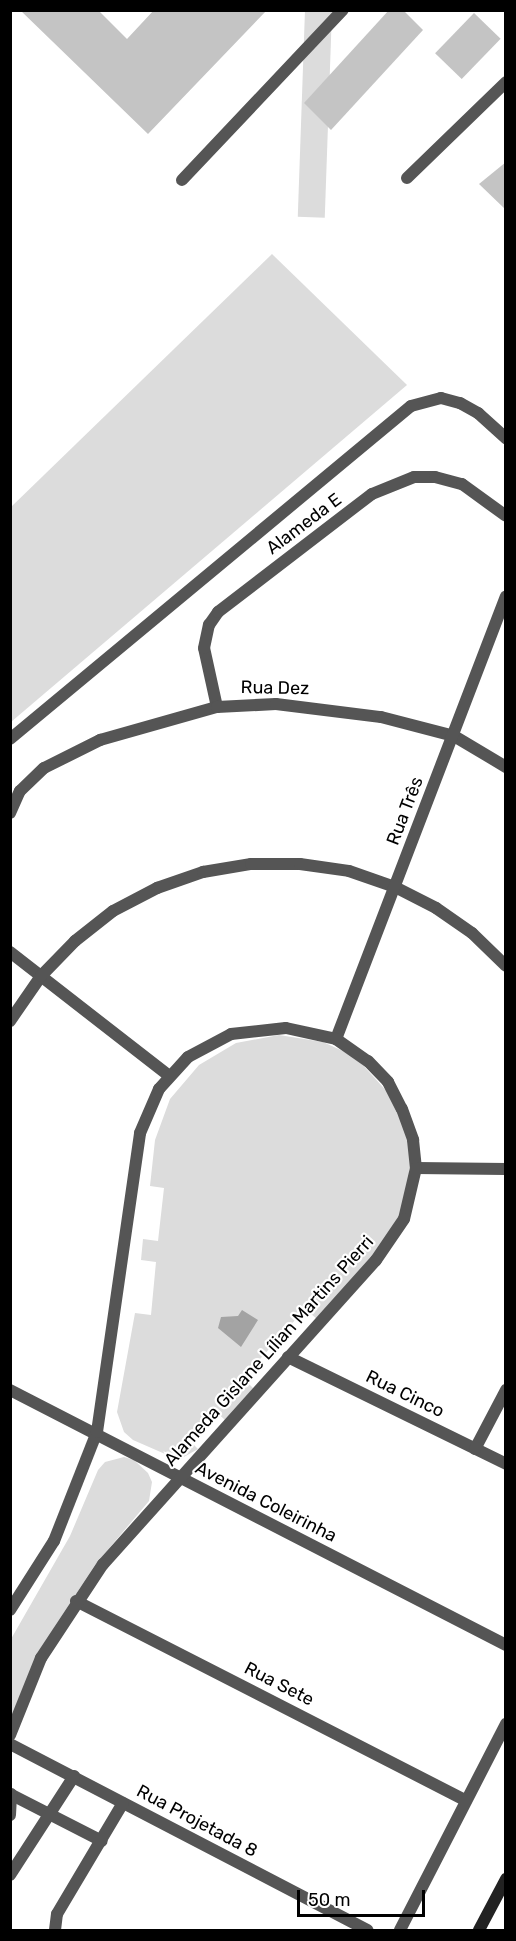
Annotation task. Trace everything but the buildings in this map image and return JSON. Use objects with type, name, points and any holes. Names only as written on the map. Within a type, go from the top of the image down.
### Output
[{"type":"street","points":[[182,180],[344,10]]},
{"type":"street","points":[[407,178],[506,82]]},
{"type":"street","points":[[10,739],[411,406],[441,398],[478,413],[506,438]]},
{"type":"street","name":"Alameda E","points":[[217,706],[204,648],[209,625],[218,612],[372,494],[414,477],[435,477],[462,484],[506,516]]},
{"type":"street","name":"Rua Três","points":[[336,1039],[506,596]]},
{"type":"street","name":"Rua Dez","points":[[10,813],[20,791],[44,768],[100,740],[217,706],[276,704],[328,708],[454,736],[506,767]]},
{"type":"street","points":[[10,1021],[41,976],[75,941],[113,911],[157,888],[203,872],[251,864],[300,864],[349,872],[395,887],[435,908],[472,933],[506,966]]},
{"type":"street","points":[[10,952],[169,1076]]},
{"type":"street","name":"Alameda Gislane Lílian Martins Pierri","points":[[10,1610],[54,1541],[97,1432],[140,1133],[148,1110],[169,1076],[188,1057],[231,1034],[286,1028],[336,1039],[368,1061],[388,1082],[413,1140],[416,1168],[412,1196],[392,1241],[179,1478],[76,1601],[41,1658],[10,1735]]},
{"type":"street","points":[[416,1168],[506,1169]]},
{"type":"street","name":"Rua Cinco","points":[[288,1357],[506,1464]]},
{"type":"street","name":"Avenida Coleirinha","points":[[10,1390],[97,1432],[179,1478],[506,1645]]},
{"type":"street","points":[[475,1449],[506,1390]]},
{"type":"street","name":"Rua Sete","points":[[76,1601],[465,1800]]},
{"type":"street","points":[[400,1930],[506,1724]]},
{"type":"street","name":"Rua Projetada 8","points":[[10,1744],[367,1930]]},
{"type":"street","points":[[10,1875],[51,1815],[74,1776]]},
{"type":"street","points":[[10,1815],[11,1794],[102,1841]]},
{"type":"street","points":[[55,1930],[57,1914],[123,1803]]},
{"type":"street","points":[[479,1930],[506,1880]]},
{"type":"shaded area","points":[[305,10],[332,11],[325,218],[298,217]]},
{"type":"shaded area","points":[[272,254],[407,385],[11,722],[11,507]]},
{"type":"shaded area","points":[[279,1035],[323,1042],[343,1051],[361,1063],[391,1096],[407,1136],[411,1158],[406,1202],[387,1241],[317,1319],[305,1309],[243,1378],[254,1389],[225,1420],[213,1409],[187,1438],[198,1449],[182,1458],[172,1457],[133,1440],[124,1432],[117,1412],[135,1313],[151,1315],[156,1262],[141,1260],[143,1239],[158,1241],[164,1188],[150,1186],[155,1140],[170,1099],[199,1065],[236,1043]]},
{"type":"shaded area","points":[[242,1310],[258,1320],[241,1347],[218,1328],[221,1317],[238,1316]]},
{"type":"shaded area","points":[[124,1457],[134,1460],[148,1473],[152,1482],[149,1501],[95,1565],[55,1626],[11,1719],[11,1639],[70,1536],[98,1470],[105,1462]]}]
